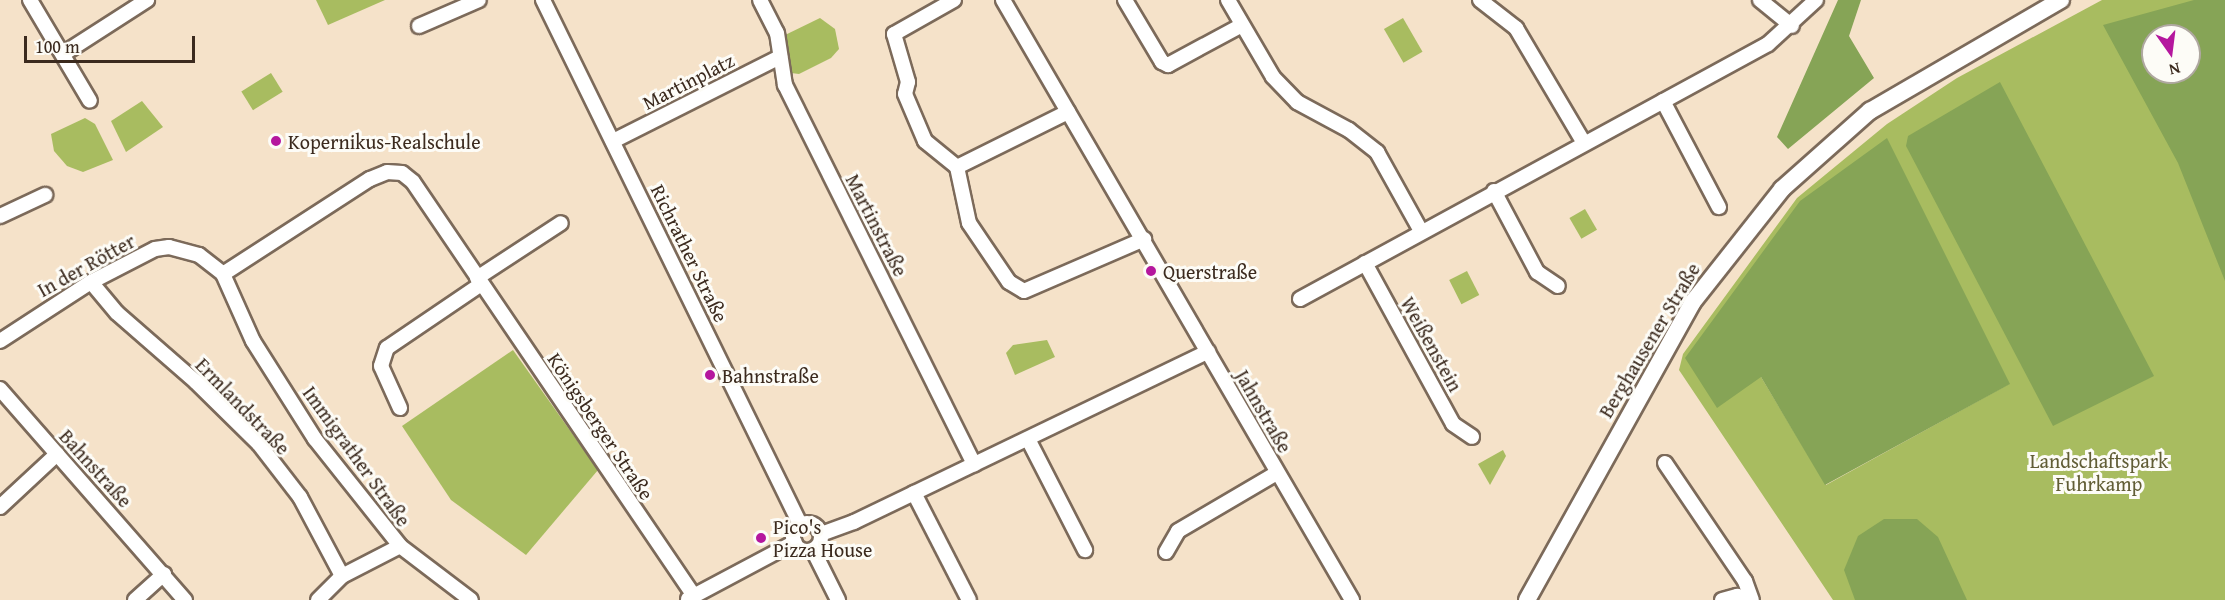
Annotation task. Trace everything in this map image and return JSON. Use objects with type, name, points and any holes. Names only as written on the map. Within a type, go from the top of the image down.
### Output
[{"type":"main road","name":"Berghausener Straße","points":[[1527,600],[1653,369],[1692,303],[1774,198],[1824,148],[1870,111],[1931,72],[2061,0]]},
{"type":"street","points":[[30,0],[90,101]]},
{"type":"street","points":[[63,54],[147,0]]},
{"type":"street","points":[[419,26],[479,0]]},
{"type":"street","name":"Richrather Straße","points":[[543,0],[801,524]]},
{"type":"street","name":"Martinstraße","points":[[760,0],[777,33],[788,93],[974,464]]},
{"type":"street","points":[[954,0],[894,34],[908,82],[905,94],[911,116],[925,141],[957,166],[969,224],[1009,282],[1024,291],[1144,239]]},
{"type":"street","name":"Jahnstraße","points":[[1003,0],[1352,600]]},
{"type":"street","points":[[1125,0],[1162,62],[1168,65],[1242,25]]},
{"type":"street","points":[[1228,0],[1273,77],[1297,102],[1349,130],[1377,152],[1421,231]]},
{"type":"street","points":[[1480,0],[1516,28],[1584,142]]},
{"type":"street","points":[[1760,0],[1792,26]]},
{"type":"street","points":[[1300,299],[1494,191],[1768,44],[1792,26],[1816,0]]},
{"type":"street","name":"Martinplatz","points":[[613,141],[780,57]]},
{"type":"street","points":[[1663,101],[1719,207]]},
{"type":"street","points":[[957,166],[1068,112]]},
{"type":"street","name":"Königsberger Straße","points":[[223,273],[331,202],[370,180],[395,172],[402,173],[413,182],[690,598]]},
{"type":"street","points":[[1494,191],[1537,272],[1558,286]]},
{"type":"street","points":[[0,216],[45,195]]},
{"type":"street","points":[[400,408],[381,366],[387,348],[561,222]]},
{"type":"street","name":"In der Rötter","points":[[0,341],[91,282],[155,249],[169,247],[199,255]]},
{"type":"street","name":"Immigrather Straße","points":[[199,255],[223,273],[253,341],[315,439],[400,546],[471,600]]},
{"type":"street","name":"Weißenstein","points":[[1365,262],[1453,424],[1472,437]]},
{"type":"street","name":"Ermlandstraße","points":[[91,282],[117,313],[196,382],[259,444],[300,497],[342,576]]},
{"type":"street","points":[[821,534],[915,493],[1208,352]]},
{"type":"street","name":"Bahnstraße","points":[[0,389],[185,600]]},
{"type":"street","points":[[1028,439],[1084,550]]},
{"type":"street","points":[[0,507],[57,454]]},
{"type":"street","points":[[1665,463],[1745,581],[1752,600]]},
{"type":"street","points":[[1166,552],[1178,531],[1278,473]]},
{"type":"street","points":[[915,493],[969,600]]},
{"type":"street","points":[[801,524],[815,525],[821,534],[820,543],[813,550],[803,550],[795,542],[794,531],[801,524]]},
{"type":"street","points":[[690,598],[795,542]]},
{"type":"street","points":[[318,600],[342,576],[400,546]]},
{"type":"street","points":[[813,550],[838,600]]},
{"type":"street","points":[[135,600],[164,574]]},
{"type":"street","points":[[1722,600],[1737,597],[1746,600]]},
{"type":"green space","points":[[316,0],[385,0],[328,25]]},
{"type":"green space","points":[[1838,0],[1861,0],[1849,36],[1874,78],[1788,149],[1777,137]]},
{"type":"green space","name":"Landschaftspark Fuhrkamp","points":[[2102,0],[2225,0],[2225,600],[1833,600],[1679,370],[1683,354],[1797,198],[1887,124],[1957,78]],"holes":[[[1761,377],[2009,384],[1826,485]]]},
{"type":"green space","points":[[2194,0],[2225,0],[2225,281],[2178,163],[2103,25]]},
{"type":"green space","points":[[820,18],[835,29],[839,49],[831,58],[799,74],[791,73],[781,37]]},
{"type":"green space","points":[[1403,18],[1422,52],[1403,63],[1384,29]]},
{"type":"green space","points":[[271,73],[283,92],[253,110],[241,92]]},
{"type":"green space","points":[[2000,82],[2154,376],[2053,426],[1906,146],[1908,136]]},
{"type":"green space","points":[[142,101],[163,127],[126,152],[111,121]]},
{"type":"green space","points":[[85,118],[95,124],[113,160],[83,172],[67,166],[54,151],[51,134]]},
{"type":"green space","points":[[1887,138],[2010,384],[1825,485],[1761,377],[1717,408],[1685,358],[1800,201]]},
{"type":"green space","points":[[1585,209],[1597,230],[1581,239],[1569,218]]},
{"type":"green space","points":[[1467,271],[1479,295],[1461,304],[1449,280]]},
{"type":"green space","points":[[1047,340],[1055,357],[1015,375],[1006,353],[1013,345]]},
{"type":"green space","points":[[513,350],[598,470],[526,555],[451,500],[402,426]]},
{"type":"green space","points":[[1503,450],[1506,456],[1490,485],[1478,464]]},
{"type":"green space","points":[[1884,519],[1917,519],[1938,537],[1967,600],[1855,600],[1844,570],[1858,536]]},
{"type":"place","name":"Kopernikus-Realschule","points":[[276,141]]},
{"type":"place","name":"Querstraße","points":[[1151,271]]},
{"type":"place","name":"Bahnstraße","points":[[710,375]]},
{"type":"place","name":"Pico's Pizza House","points":[[761,538]]}]
